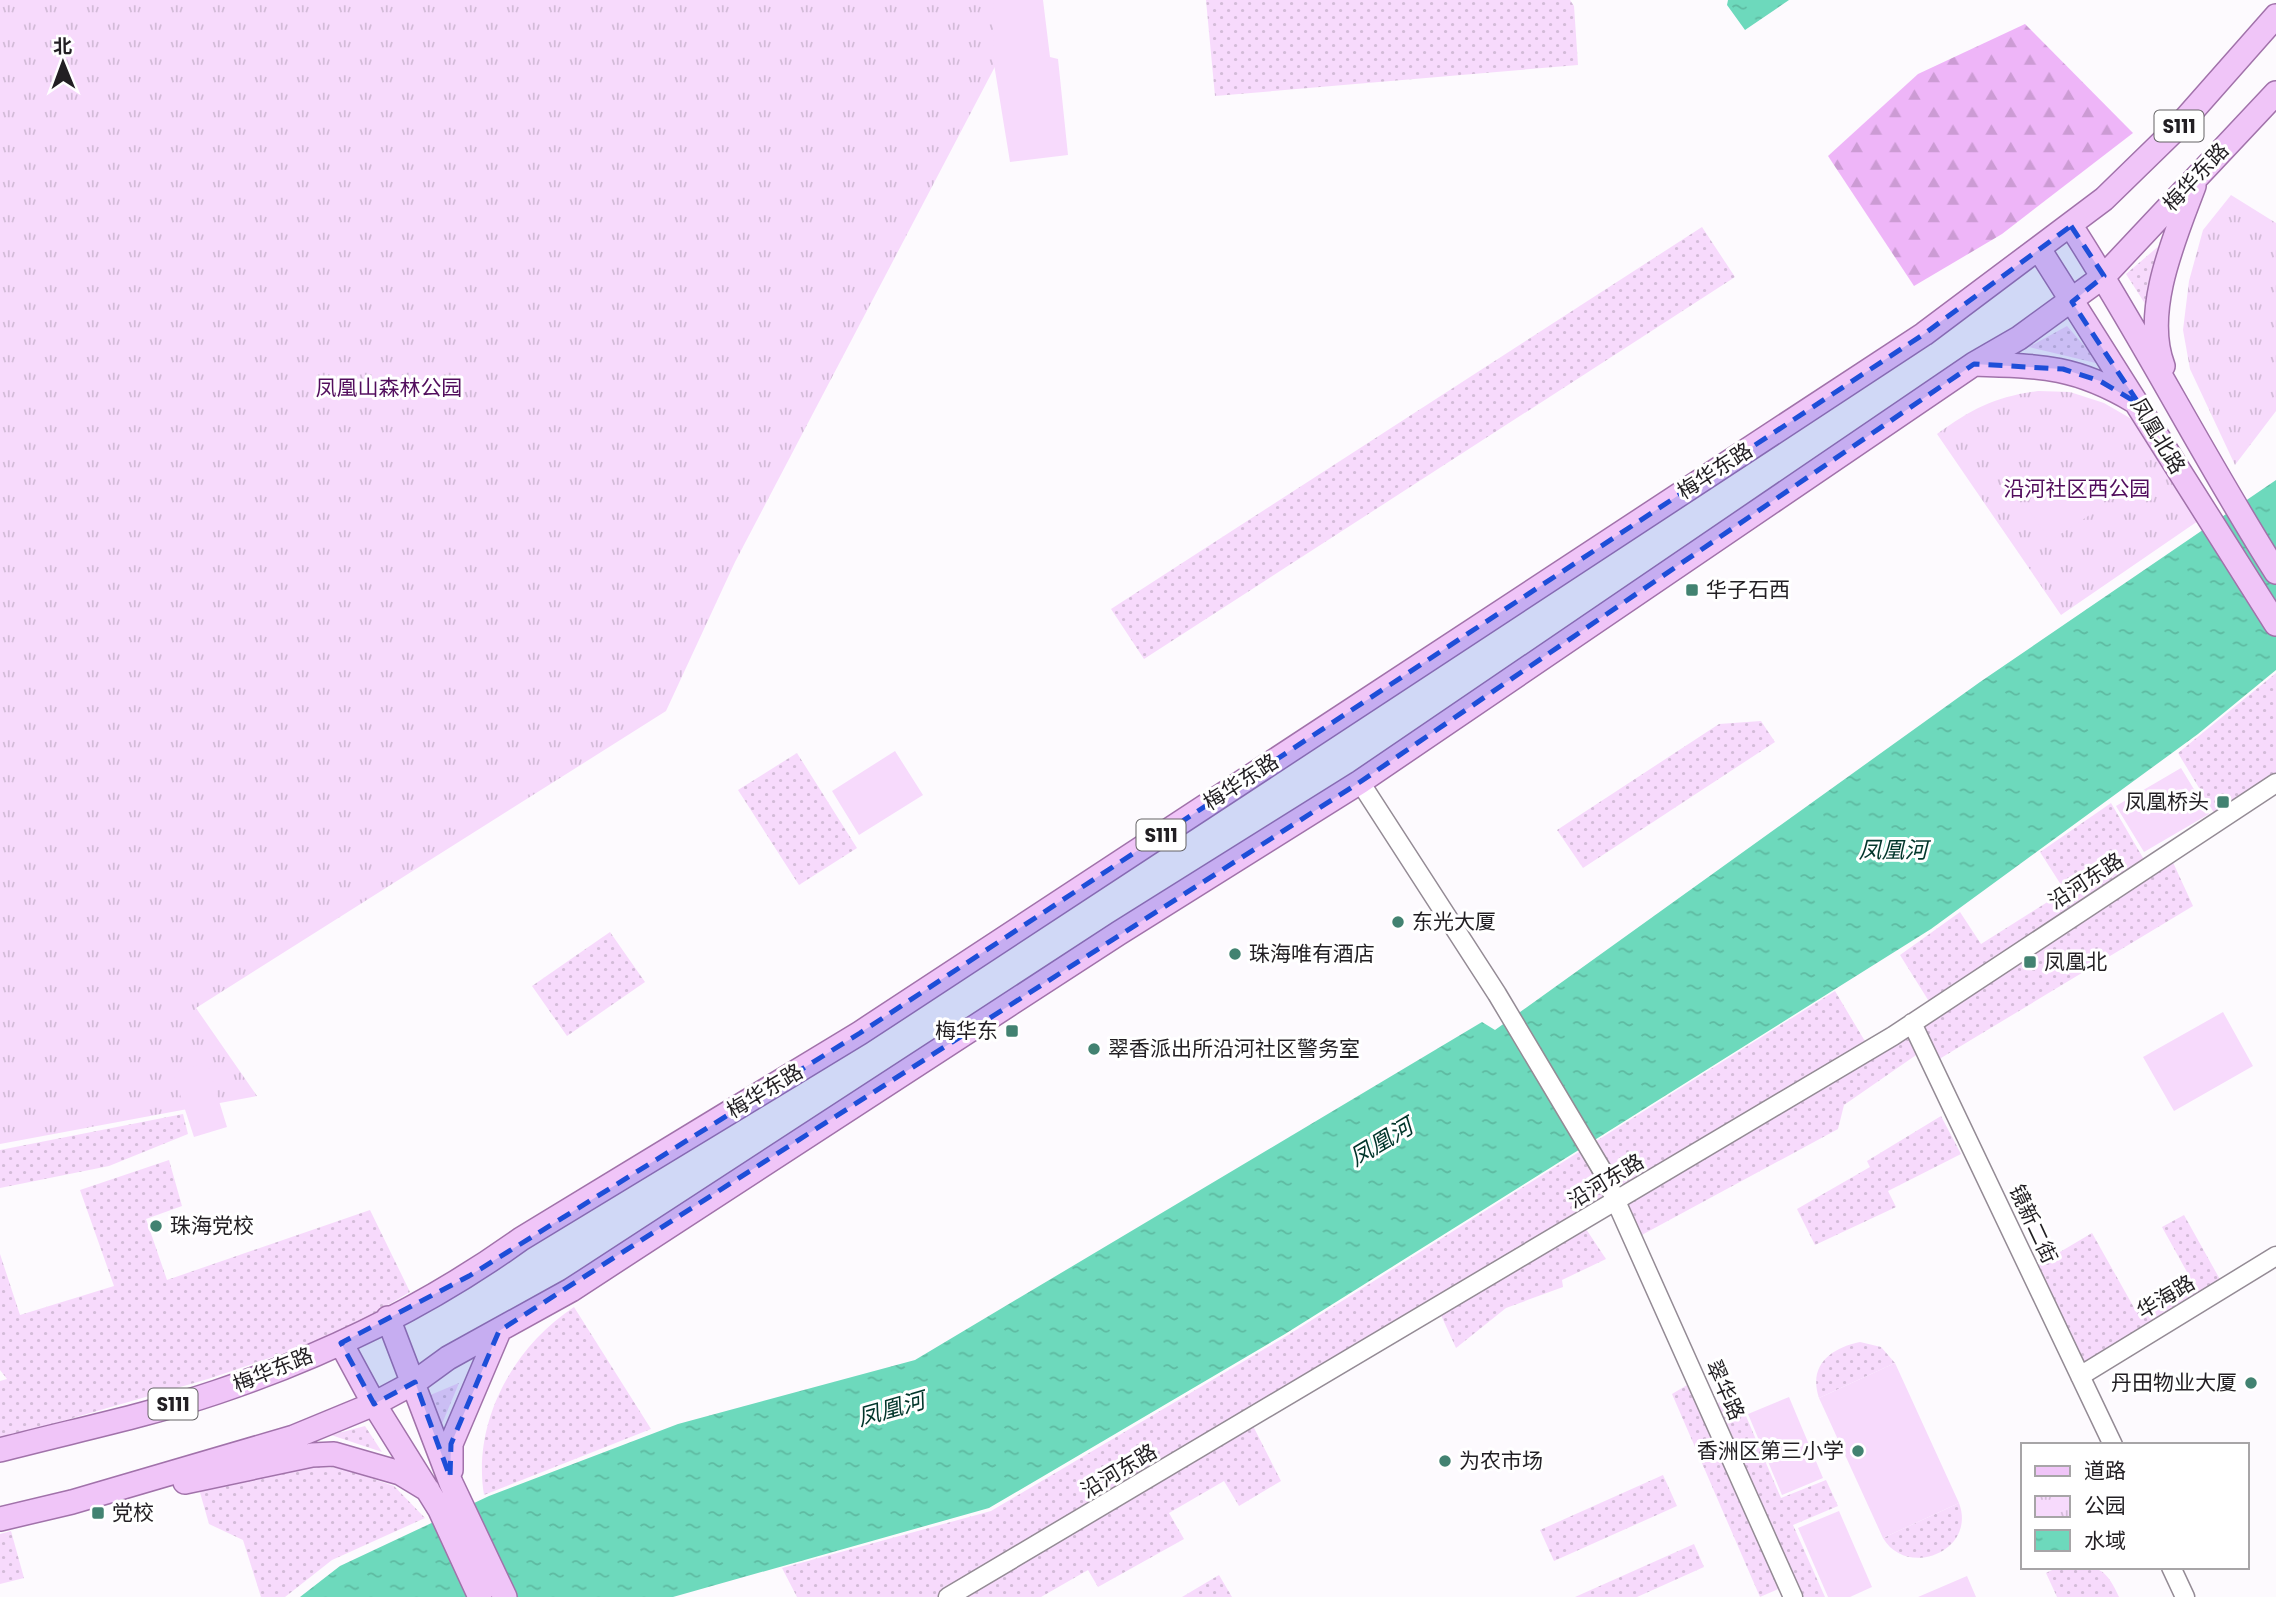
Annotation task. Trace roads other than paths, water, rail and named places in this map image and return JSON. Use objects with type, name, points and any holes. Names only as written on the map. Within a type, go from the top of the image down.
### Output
[{"type":"main road","name":"梅华东路","points":[[0,1450],[216,1392],[341,1343],[469,1276],[521,1239],[860,1033],[1924,334],[2071,226],[2179,126],[2276,16]]},
{"type":"main road","name":"梅华东路","points":[[0,1519],[72,1502],[294,1437],[374,1404],[415,1382],[448,1358],[579,1284],[1119,933],[1360,782],[1974,365],[2073,302],[2104,276],[2276,93]]},
{"type":"main road","points":[[2174,395],[2159,355],[2158,305],[2168,254],[2198,173]]},
{"type":"main road","name":"凤凰北路","points":[[2071,226],[2104,276],[2174,395],[2233,505],[2276,572]]},
{"type":"main road","name":"凤凰北路","points":[[2039,249],[2276,624]]},
{"type":"main road","points":[[1974,365],[2063,369],[2100,381],[2139,404]]},
{"type":"main road","points":[[388,1318],[450,1477]]},
{"type":"main road","points":[[480,1597],[449,1506],[451,1444],[499,1331]]},
{"type":"main road","points":[[341,1343],[374,1404],[428,1490]]},
{"type":"main road","points":[[122,1486],[214,1477],[312,1455],[334,1454],[400,1473],[449,1506],[505,1597]]},
{"type":"street","name":"翠华路","points":[[1360,782],[1497,994],[1602,1170],[1793,1597]]},
{"type":"street","name":"沿河东路","points":[[948,1597],[1616,1202],[1912,1023],[2276,783]]},
{"type":"street","name":"镜新二街","points":[[1912,1023],[2112,1443]]},
{"type":"street","name":"华海路","points":[[2080,1376],[2276,1256]]},
{"type":"street","points":[[2172,1569],[2185,1597]]},
{"type":"water","points":[[1728,0],[1789,0],[1745,30],[1727,5]]},
{"type":"water","name":"凤凰河","points":[[2276,480],[2276,670],[2198,734],[1931,929],[1285,1334],[989,1508],[673,1597],[300,1597],[340,1566],[489,1496],[678,1424],[915,1360],[1482,1022],[1495,1030],[1980,682]]},
{"type":"place","name":"华子石西","points":[[1692,590]]},
{"type":"place","name":"凤凰桥头","points":[[2223,802]]},
{"type":"place","name":"东光大厦","points":[[1398,922]]},
{"type":"place","name":"珠海唯有酒店","points":[[1235,954]]},
{"type":"place","name":"凤凰北","points":[[2030,962]]},
{"type":"place","name":"梅华东","points":[[1012,1031]]},
{"type":"place","name":"翠香派出所沿河社区警务室","points":[[1094,1049]]},
{"type":"place","name":"珠海党校","points":[[156,1226]]},
{"type":"place","name":"丹田物业大厦","points":[[2251,1383]]},
{"type":"place","name":"香洲区第三小学","points":[[1858,1451]]},
{"type":"place","name":"为农市场","points":[[1445,1461]]},
{"type":"place","name":"党校","points":[[98,1513]]},
{"type":"park label","name":"凤凰山森林公园","points":[[389,388]]},
{"type":"park label","name":"沿河社区西公园","points":[[2077,489]]}]
